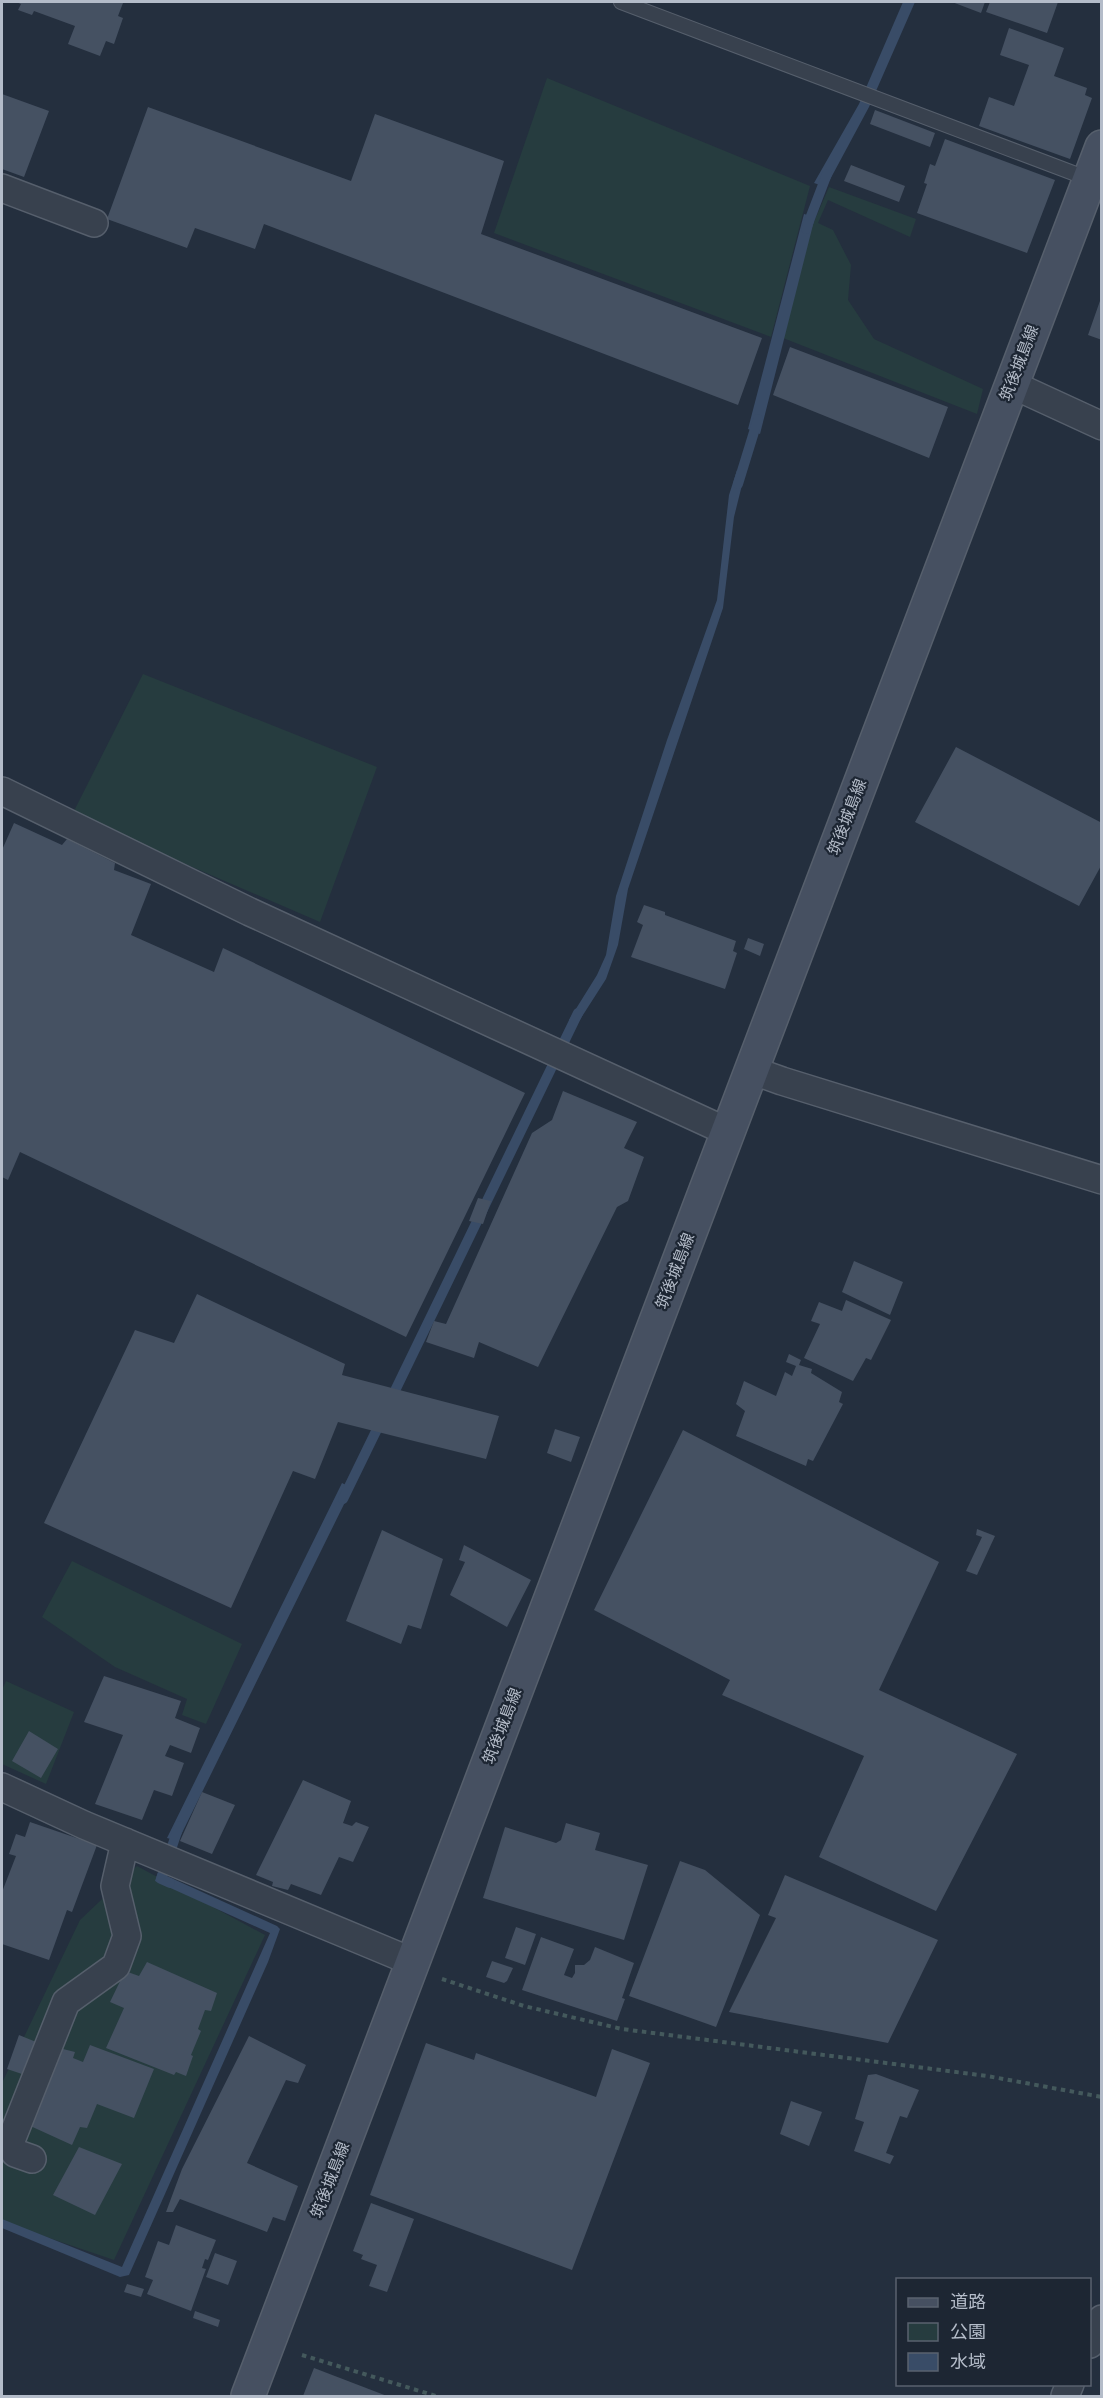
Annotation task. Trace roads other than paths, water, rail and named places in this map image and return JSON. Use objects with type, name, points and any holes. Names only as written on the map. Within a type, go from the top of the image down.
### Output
[{"type":"main road","name":"筑後城島線","points":[[248,2397],[1101,147]]},
{"type":"street","points":[[2,188],[94,224]]},
{"type":"street","points":[[1011,384],[1101,426]]},
{"type":"street","points":[[2,791],[250,912],[728,1132]]},
{"type":"street","points":[[751,1070],[1101,1180]]},
{"type":"street","points":[[2,1787],[412,1965]]},
{"type":"street","points":[[32,2159],[15,2153],[10,2143],[66,2002],[116,1966],[128,1936],[115,1886],[125,1842]]},
{"type":"street","points":[[1091,2340],[1101,2319]]},
{"type":"lane","points":[[621,2],[1089,179]]},
{"type":"water","points":[[903,2],[915,2],[869,107],[826,187],[814,183],[859,104]]},
{"type":"water","points":[[804,214],[815,217],[760,434],[748,429]]},
{"type":"water","points":[[737,470],[745,473],[734,517],[723,608],[628,889],[618,945],[606,979],[574,1029],[569,1020],[597,975],[606,955],[616,896],[667,740],[717,600],[729,495]]},
{"type":"water","points":[[342,1483],[352,1488],[178,1841],[167,1838]]},
{"type":"water","points":[[158,1872],[280,1929],[268,1962],[129,2275],[120,2277],[2,2228],[2,2219],[122,2267],[270,1933],[155,1881]]},
{"type":"waterway","points":[[806,229],[827,174]]},
{"type":"waterway","points":[[738,484],[758,419]]},
{"type":"waterway","points":[[390,1401],[578,1013]]},
{"type":"waterway","points":[[343,1499],[381,1421]]},
{"type":"waterway","points":[[170,1883],[161,1879],[179,1826]]}]
